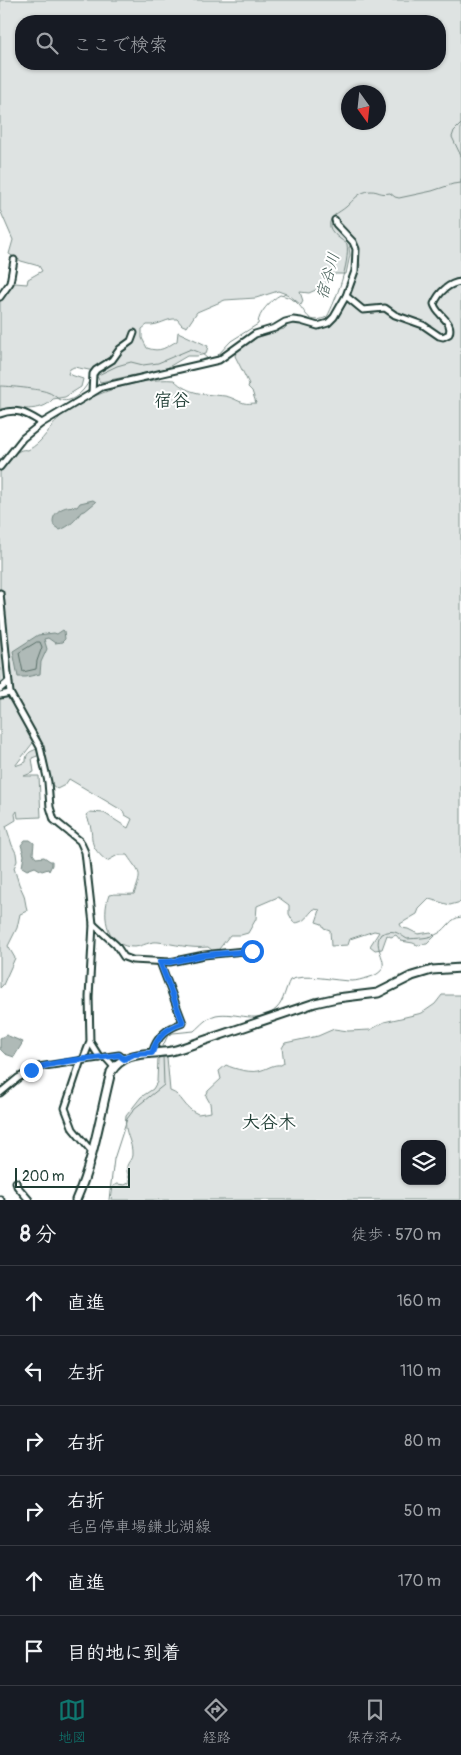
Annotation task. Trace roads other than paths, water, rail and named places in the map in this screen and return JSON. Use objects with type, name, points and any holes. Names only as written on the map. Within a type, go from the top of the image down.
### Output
[{"type":"main road","points":[[76,1200],[84,1182],[110,1077],[114,1067],[124,1059],[134,1054],[159,1053],[315,1003],[378,993],[420,973],[445,968],[461,968]]},
{"type":"street","points":[[0,467],[23,438],[42,422],[102,387],[219,360],[255,334],[275,328],[285,322],[293,320],[318,326],[328,324],[346,296],[355,271],[356,249],[353,242],[336,224],[335,220]]},
{"type":"street","points":[[0,297],[10,283],[14,260]]},
{"type":"street","points":[[346,296],[363,310],[385,308],[395,315],[423,325],[443,337],[449,334],[449,324],[436,311],[434,304],[449,286],[461,282]]},
{"type":"street","points":[[92,393],[93,374],[112,360],[120,349],[131,341],[134,333]]},
{"type":"street","points":[[0,414],[13,410],[19,411],[42,422]]},
{"type":"street","points":[[0,593],[10,693],[40,747],[48,782],[52,817],[58,825],[80,842],[84,848],[93,924],[89,997],[90,1042],[65,1108],[73,1129],[92,1152]]},
{"type":"street","points":[[0,689],[8,682]]},
{"type":"street","points":[[0,695],[10,693]]},
{"type":"street","points":[[93,924],[116,945],[124,957],[132,960],[170,962],[204,955],[254,950]]},
{"type":"street","points":[[159,1053],[163,1032],[183,1023],[160,962]]},
{"type":"street","points":[[90,1042],[114,1067]]},
{"type":"street","points":[[0,1093],[31,1070],[119,1055],[124,1059]]},
{"type":"street","points":[[16,1182],[17,1186],[29,1200]]},
{"type":"water","points":[[93,500],[96,502],[81,512],[67,527],[60,530],[54,526],[54,517],[59,510],[72,506],[77,507],[80,503]]},
{"type":"water","points":[[63,630],[65,639],[62,642],[55,643],[48,638],[44,639],[47,649],[41,662],[40,674],[18,677],[13,651],[38,635],[57,634]]},
{"type":"water","points":[[25,840],[30,840],[34,843],[33,854],[36,858],[44,857],[52,861],[49,871],[48,869],[42,871],[35,867],[27,870],[22,867],[24,855],[21,845]]},
{"type":"water","points":[[6,1035],[23,1042],[14,1057],[5,1054],[0,1049],[0,1038]]},
{"type":"waterway","name":"宿谷川","points":[[461,124],[454,131],[452,137],[461,156]]},
{"type":"waterway","name":"宿谷川","points":[[96,376],[131,362],[143,365],[158,363],[191,349],[201,353],[208,359],[216,357],[231,341],[258,324],[260,316],[266,307],[280,295],[295,301],[311,319],[327,317],[342,281],[347,252],[347,244],[331,230],[330,223],[332,217],[357,196],[367,191],[384,194],[390,193],[399,198],[461,183],[461,179]]},
{"type":"waterway","name":"宿谷川","points":[[0,386],[43,391],[66,401],[78,395],[90,379]]},
{"type":"waterway","points":[[162,1048],[168,1035],[194,1031],[212,1016],[224,1014],[255,1017],[270,1013],[279,1005],[290,980],[312,977],[354,981],[377,974],[382,970],[383,964],[378,940],[381,934],[392,932],[407,939],[427,937],[439,933],[454,919],[461,917]]},
{"type":"waterway","points":[[109,1200],[114,1159],[127,1119],[135,1108],[164,1085],[163,1055]]},
{"type":"district","name":"宿谷","points":[[172,400]]},
{"type":"district","name":"大谷木","points":[[269,1122]]}]
